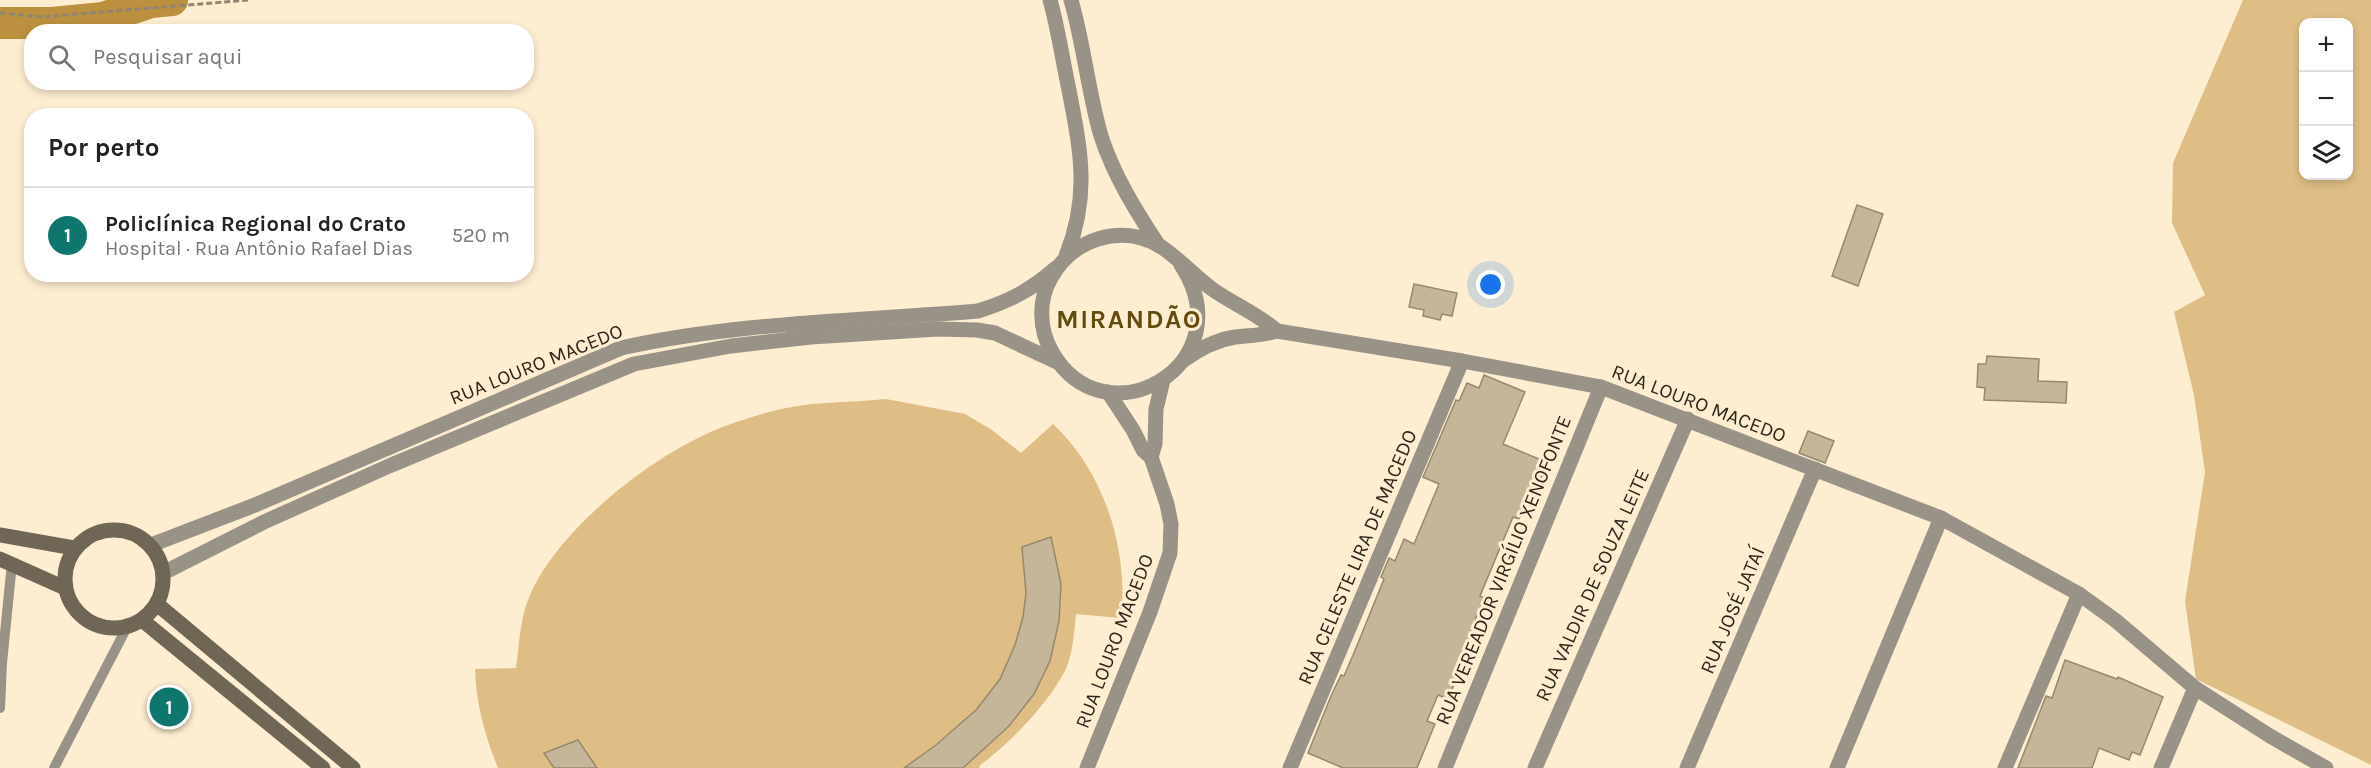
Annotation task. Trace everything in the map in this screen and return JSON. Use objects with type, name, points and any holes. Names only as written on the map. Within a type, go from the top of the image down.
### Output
[{"type":"street","points":[[1050,0],[1075,122],[1082,177],[1078,219],[1061,263],[1049,281],[1042,309],[1046,338],[1059,363],[1081,382],[1108,392],[1137,391],[1163,380],[1184,360],[1196,334],[1198,312],[1195,290],[1181,265],[1159,246],[1114,172],[1101,137],[1071,0]]},
{"type":"street","points":[[1061,263],[1090,241],[1111,236],[1132,236],[1159,246]]},
{"type":"street","name":"RUA LOURO MACEDO","points":[[151,545],[255,505],[621,348],[669,337],[728,329],[978,311],[1007,302],[1035,286],[1061,263]]},
{"type":"street","name":"RUA LOURO MACEDO","points":[[1181,265],[1221,296],[1264,319],[1277,331]]},
{"type":"street","name":"RUA LOURO MACEDO","points":[[163,573],[274,517],[634,364],[731,346],[811,337],[938,329],[995,333],[1059,363]]},
{"type":"street","name":"RUA LOURO MACEDO","points":[[1184,360],[1196,351],[1221,340],[1234,337],[1262,337],[1277,331],[1462,361],[1601,387],[1941,518],[2079,594],[2115,620],[2195,688],[2270,736],[2326,768]]},
{"type":"street","name":"RUA CELESTE LIRA DE MACEDO","points":[[1290,768],[1462,361]]},
{"type":"street","name":"RUA LOURO MACEDO","points":[[1151,457],[1155,444],[1156,409],[1163,380]]},
{"type":"street","name":"RUA VEREADOR VIRGÍLIO XENOFONTE","points":[[1445,768],[1601,387]]},
{"type":"street","name":"RUA LOURO MACEDO","points":[[1087,768],[1150,612],[1170,553],[1171,524],[1167,504],[1151,457],[1143,450],[1108,392]]},
{"type":"street","name":"RUA VALDIR DE SOUZA LEITE","points":[[1535,768],[1688,419]]},
{"type":"street","name":"RUA JOSÉ JATAÍ","points":[[1687,768],[1815,469]]},
{"type":"street","points":[[1837,768],[1941,518]]},
{"type":"street","points":[[112,529],[126,530],[140,536],[151,545],[159,559],[163,573],[162,589],[156,604],[142,620],[127,627],[111,628],[95,625],[81,616],[71,604],[65,588],[64,574],[67,561],[74,548],[85,538],[98,531],[112,529]]},
{"type":"street","points":[[0,535],[74,548]]},
{"type":"street","points":[[6,561],[65,588]]},
{"type":"street","points":[[2006,768],[2079,594]]},
{"type":"street","points":[[156,604],[350,767]]},
{"type":"street","points":[[142,620],[323,768]]},
{"type":"street","points":[[2161,768],[2195,688]]},
{"type":"lane","points":[[0,708],[6,561]]},
{"type":"lane","points":[[54,768],[127,627]]},
{"type":"path","points":[[0,13],[42,17],[249,0]]},
{"type":"shaded area","points":[[2243,0],[2371,0],[2371,765],[2196,679],[2185,601],[2205,472],[2194,395],[2174,312],[2205,295],[2172,223],[2173,163]]},
{"type":"shaded area","points":[[886,399],[965,414],[992,430],[1021,453],[1053,424],[1071,443],[1086,465],[1109,513],[1121,566],[1121,618],[1076,614],[1071,652],[1064,673],[1037,711],[1014,736],[979,766],[980,768],[498,768],[482,720],[475,669],[516,668],[523,616],[540,576],[556,552],[599,507],[623,486],[673,452],[741,420],[783,408]]},
{"type":"building","points":[[1857,205],[1883,214],[1858,286],[1832,276]]},
{"type":"building","points":[[1414,284],[1457,293],[1452,316],[1442,314],[1440,320],[1423,316],[1424,310],[1409,307]]},
{"type":"building","points":[[1987,356],[2039,359],[2038,381],[2067,382],[2066,403],[1984,400],[1985,388],[1977,387],[1978,364],[1986,364]]},
{"type":"building","points":[[1484,375],[1525,392],[1503,444],[1546,462],[1540,482],[1535,494],[1529,492],[1519,519],[1513,517],[1480,596],[1484,598],[1473,625],[1477,627],[1448,699],[1438,695],[1427,721],[1435,724],[1417,768],[1343,768],[1308,753],[1331,696],[1341,675],[1344,676],[1356,648],[1384,579],[1381,577],[1389,558],[1395,561],[1404,539],[1414,544],[1439,484],[1423,477],[1456,400],[1459,401],[1467,383],[1479,388]]},
{"type":"building","points":[[1808,431],[1834,441],[1825,463],[1799,453]]},
{"type":"building","points":[[1051,537],[1061,584],[1059,621],[1050,661],[1034,694],[1009,726],[963,768],[904,768],[936,745],[976,710],[1000,679],[1015,645],[1023,617],[1026,593],[1022,547]]},
{"type":"building","points":[[2065,660],[2117,679],[2118,677],[2163,697],[2140,755],[2132,752],[2129,760],[2099,748],[2092,768],[2018,768],[2046,696],[2052,698]]},
{"type":"building","points":[[578,740],[597,768],[554,768],[544,753]]},
{"type":"waterway","points":[[0,23],[52,23],[103,18],[151,2],[172,0]]},
{"type":"place","name":"Policlínica Regional do Crato","points":[[169,707]]},
{"type":"district","name":"MIRANDÃO","points":[[1129,319]]}]
